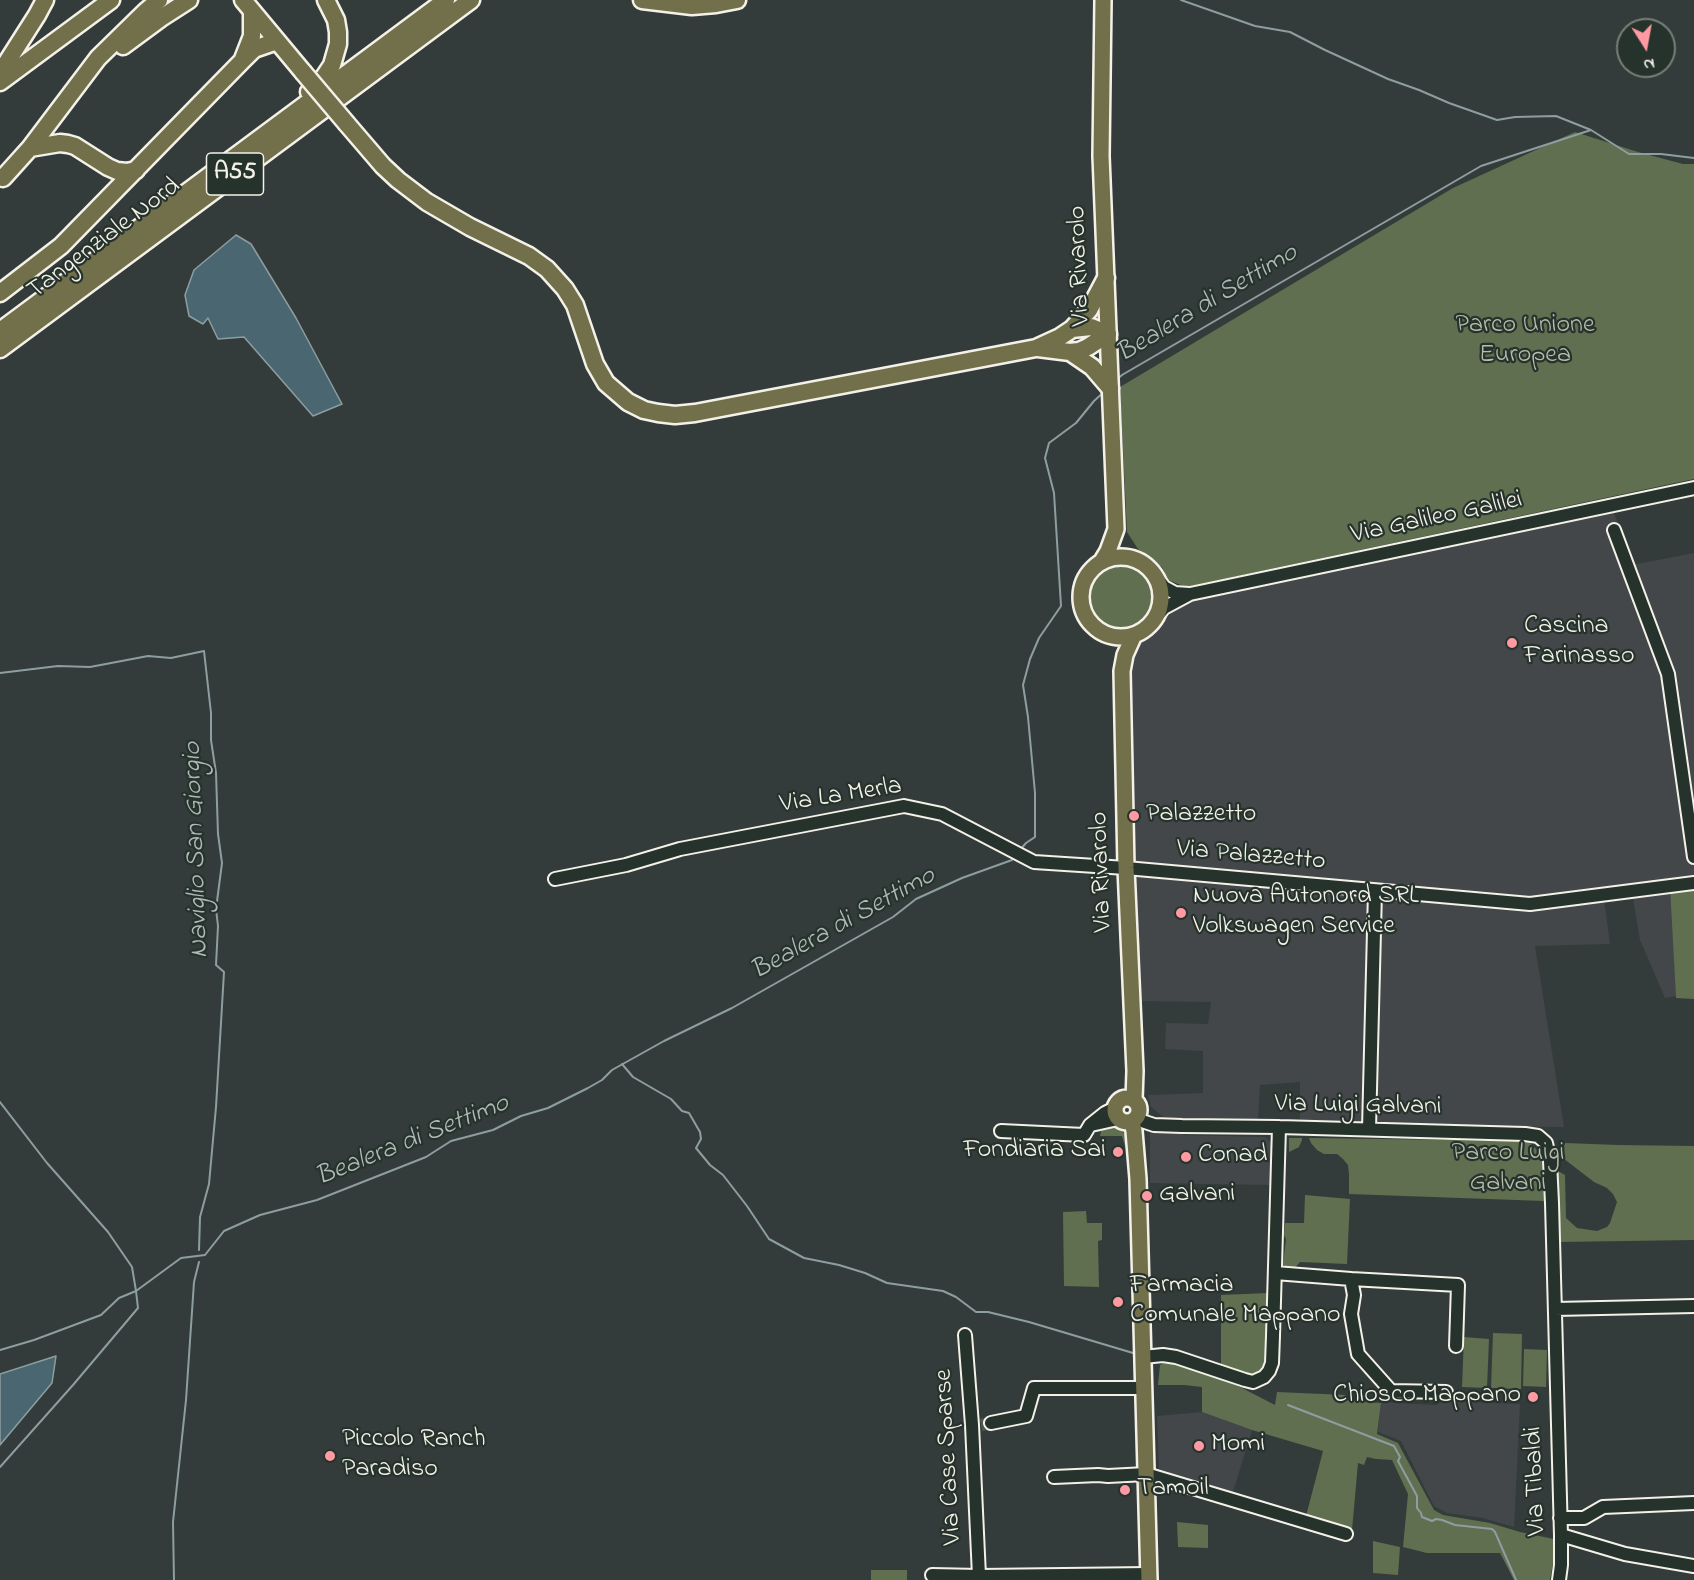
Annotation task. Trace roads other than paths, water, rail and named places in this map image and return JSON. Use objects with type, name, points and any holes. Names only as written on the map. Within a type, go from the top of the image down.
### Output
[{"type":"highway","points":[[0,73],[45,0]]},
{"type":"highway","points":[[0,82],[111,0]]},
{"type":"highway","points":[[65,35],[126,0]]},
{"type":"highway","points":[[3,178],[30,148],[98,58],[159,0]]},
{"type":"highway","points":[[81,81],[141,32],[189,0]]},
{"type":"highway","points":[[278,126],[324,77],[332,65],[338,44],[338,32],[336,20],[326,0]]},
{"type":"highway","name":"Tangenziale Nord","points":[[0,331],[446,0]]},
{"type":"highway","name":"Tangenziale Nord","points":[[0,349],[471,0]]},
{"type":"highway","points":[[642,0],[692,6],[737,0]]},
{"type":"highway","points":[[247,5],[383,166],[398,180],[427,202],[470,227],[530,256],[547,268],[575,305],[592,357],[602,377],[622,398],[644,410],[667,414],[695,413],[1036,348],[1072,329],[1089,310],[1106,278]]},
{"type":"highway","points":[[0,293],[61,246],[243,60],[253,27],[247,5]]},
{"type":"highway","points":[[243,60],[282,47]]},
{"type":"highway","points":[[30,148],[60,143],[69,144],[117,171],[136,170]]},
{"type":"highway","points":[[93,157],[106,178],[109,198]]},
{"type":"highway","points":[[1072,329],[1091,327],[1108,334]]},
{"type":"highway","points":[[1036,348],[1070,352],[1084,350],[1108,334]]},
{"type":"highway","points":[[1070,352],[1092,367],[1109,386]]},
{"type":"main road","name":"Via Rivarolo","points":[[1102,561],[1116,529],[1101,156],[1103,0]]},
{"type":"main road","name":"Via Rivarolo","points":[[1116,529],[1134,559]]},
{"type":"main road","points":[[1118,557],[1134,559],[1146,565],[1154,574],[1160,587],[1160,605],[1154,620],[1146,629],[1134,635],[1122,637],[1108,635],[1089,623],[1085,616],[1080,601],[1082,585],[1089,571],[1102,561],[1118,557]]},
{"type":"main road","name":"Via Rivarolo","points":[[1108,635],[1122,671]]},
{"type":"main road","name":"Via Rivarolo","points":[[1128,1112],[1135,1071],[1126,868],[1122,671],[1125,654],[1134,635]]},
{"type":"main road","points":[[1128,1112],[1138,1179],[1149,1577]]},
{"type":"street","name":"Via Galileo Galilei","points":[[1154,574],[1164,587],[1175,593],[1190,594],[1694,488]]},
{"type":"street","points":[[1614,530],[1668,674],[1694,857]]},
{"type":"street","name":"Via Galileo Galilei","points":[[1154,620],[1164,608],[1190,594]]},
{"type":"street","name":"Via La Merla","points":[[555,879],[626,865],[680,849],[904,806],[942,814],[1034,862],[1126,868]]},
{"type":"street","name":"Via Palazzetto","points":[[1126,868],[1530,904],[1694,883]]},
{"type":"street","points":[[1369,1129],[1375,891]]},
{"type":"street","points":[[1001,1131],[1084,1135],[1090,1125],[1105,1113],[1128,1112]]},
{"type":"street","name":"Via Luigi Galvani","points":[[1128,1112],[1154,1125],[1525,1134],[1538,1136],[1545,1143],[1550,1154]]},
{"type":"street","points":[[1143,1357],[1163,1355],[1176,1357],[1253,1382],[1264,1377],[1269,1371],[1272,1363],[1279,1127]]},
{"type":"street","name":"Via Tibaldi","points":[[1550,1154],[1561,1535],[1559,1580]]},
{"type":"street","points":[[1275,1273],[1458,1285],[1456,1346]]},
{"type":"street","points":[[1351,1279],[1354,1295],[1352,1314],[1358,1354],[1391,1391],[1446,1392]]},
{"type":"street","points":[[1554,1309],[1694,1306]]},
{"type":"street","name":"Via Case Sparse","points":[[965,1335],[981,1424],[979,1576]]},
{"type":"street","points":[[981,1424],[1026,1416],[1034,1388],[1143,1388]]},
{"type":"street","points":[[1054,1477],[1146,1474],[1346,1534]]},
{"type":"street","points":[[1560,1518],[1584,1518],[1603,1507],[1694,1503]]},
{"type":"street","points":[[1561,1535],[1625,1554],[1694,1566]]},
{"type":"street","name":"Via Case Sparse","points":[[932,1575],[1149,1577]]},
{"type":"water","points":[[236,235],[251,244],[296,318],[342,404],[313,416],[244,337],[218,339],[208,318],[203,324],[189,316],[185,295],[194,270]]},
{"type":"water","points":[[56,1356],[52,1383],[0,1445],[0,1374]]},
{"type":"waterway","points":[[1181,0],[1255,26],[1290,32],[1388,79],[1497,120],[1556,116],[1591,130],[1629,154],[1661,154],[1694,158]]},
{"type":"waterway","name":"Bealera di Settimo","points":[[1115,381],[1481,166],[1591,130]]},
{"type":"waterway","name":"Bealera di Settimo","points":[[1020,850],[1035,837],[1035,793],[1023,685],[1039,638],[1061,606],[1054,493],[1045,458],[1049,443],[1076,423],[1105,391]]},
{"type":"waterway","name":"Naviglio San Giorgio","points":[[0,673],[58,666],[90,667],[148,656],[171,658],[204,651],[222,863],[216,909],[218,926],[216,965],[224,972],[216,1107],[209,1184],[200,1217],[199,1250]]},
{"type":"waterway","name":"Bealera di Settimo","points":[[0,1467],[138,1308],[136,1291],[181,1258],[205,1255],[224,1231],[260,1215],[317,1200],[426,1157],[451,1141],[493,1130],[521,1116],[548,1108],[602,1080],[612,1070],[664,1041],[732,1008],[893,917],[916,899],[962,878],[1012,860],[1014,857]]},
{"type":"waterway","points":[[622,1064],[633,1077],[671,1099],[682,1111],[689,1113],[700,1132],[701,1139],[696,1148],[710,1165],[723,1175],[769,1239],[804,1258],[839,1265],[887,1283],[943,1291],[956,1297],[976,1312],[988,1312],[1029,1322],[1133,1353]]},
{"type":"waterway","points":[[0,1102],[47,1163],[108,1232],[132,1267],[136,1291],[119,1298],[101,1315],[0,1350]]},
{"type":"waterway","points":[[174,1580],[173,1522],[186,1400],[194,1282],[199,1262]]},
{"type":"waterway","points":[[1288,1405],[1394,1446],[1400,1457],[1398,1461],[1417,1496],[1417,1508],[1422,1517],[1455,1525],[1492,1529],[1516,1580]]},
{"type":"tunnel","points":[[981,1425],[991,1423]]},
{"type":"place","name":"Cascina Farinasso","points":[[1512,643]]},
{"type":"place","name":"Palazzetto","points":[[1134,816]]},
{"type":"place","name":"Nuova Autonord SRL Volkswagen Service","points":[[1181,913]]},
{"type":"place","name":"Fondiaria Sai","points":[[1118,1152]]},
{"type":"place","name":"Conad","points":[[1186,1157]]},
{"type":"place","name":"Galvani","points":[[1147,1196]]},
{"type":"place","name":"Farmacia Comunale Mappano","points":[[1118,1302]]},
{"type":"place","name":"Chiosco Mappano","points":[[1533,1397]]},
{"type":"place","name":"Momi","points":[[1199,1446]]},
{"type":"place","name":"Piccolo Ranch Paradiso","points":[[330,1456]]},
{"type":"place","name":"Tamoil","points":[[1125,1490]]},
{"type":"park label","name":"Parco Unione Europea","points":[[1525,342]]},
{"type":"park label","name":"Parco Luigi Galvani","points":[[1508,1170]]}]
